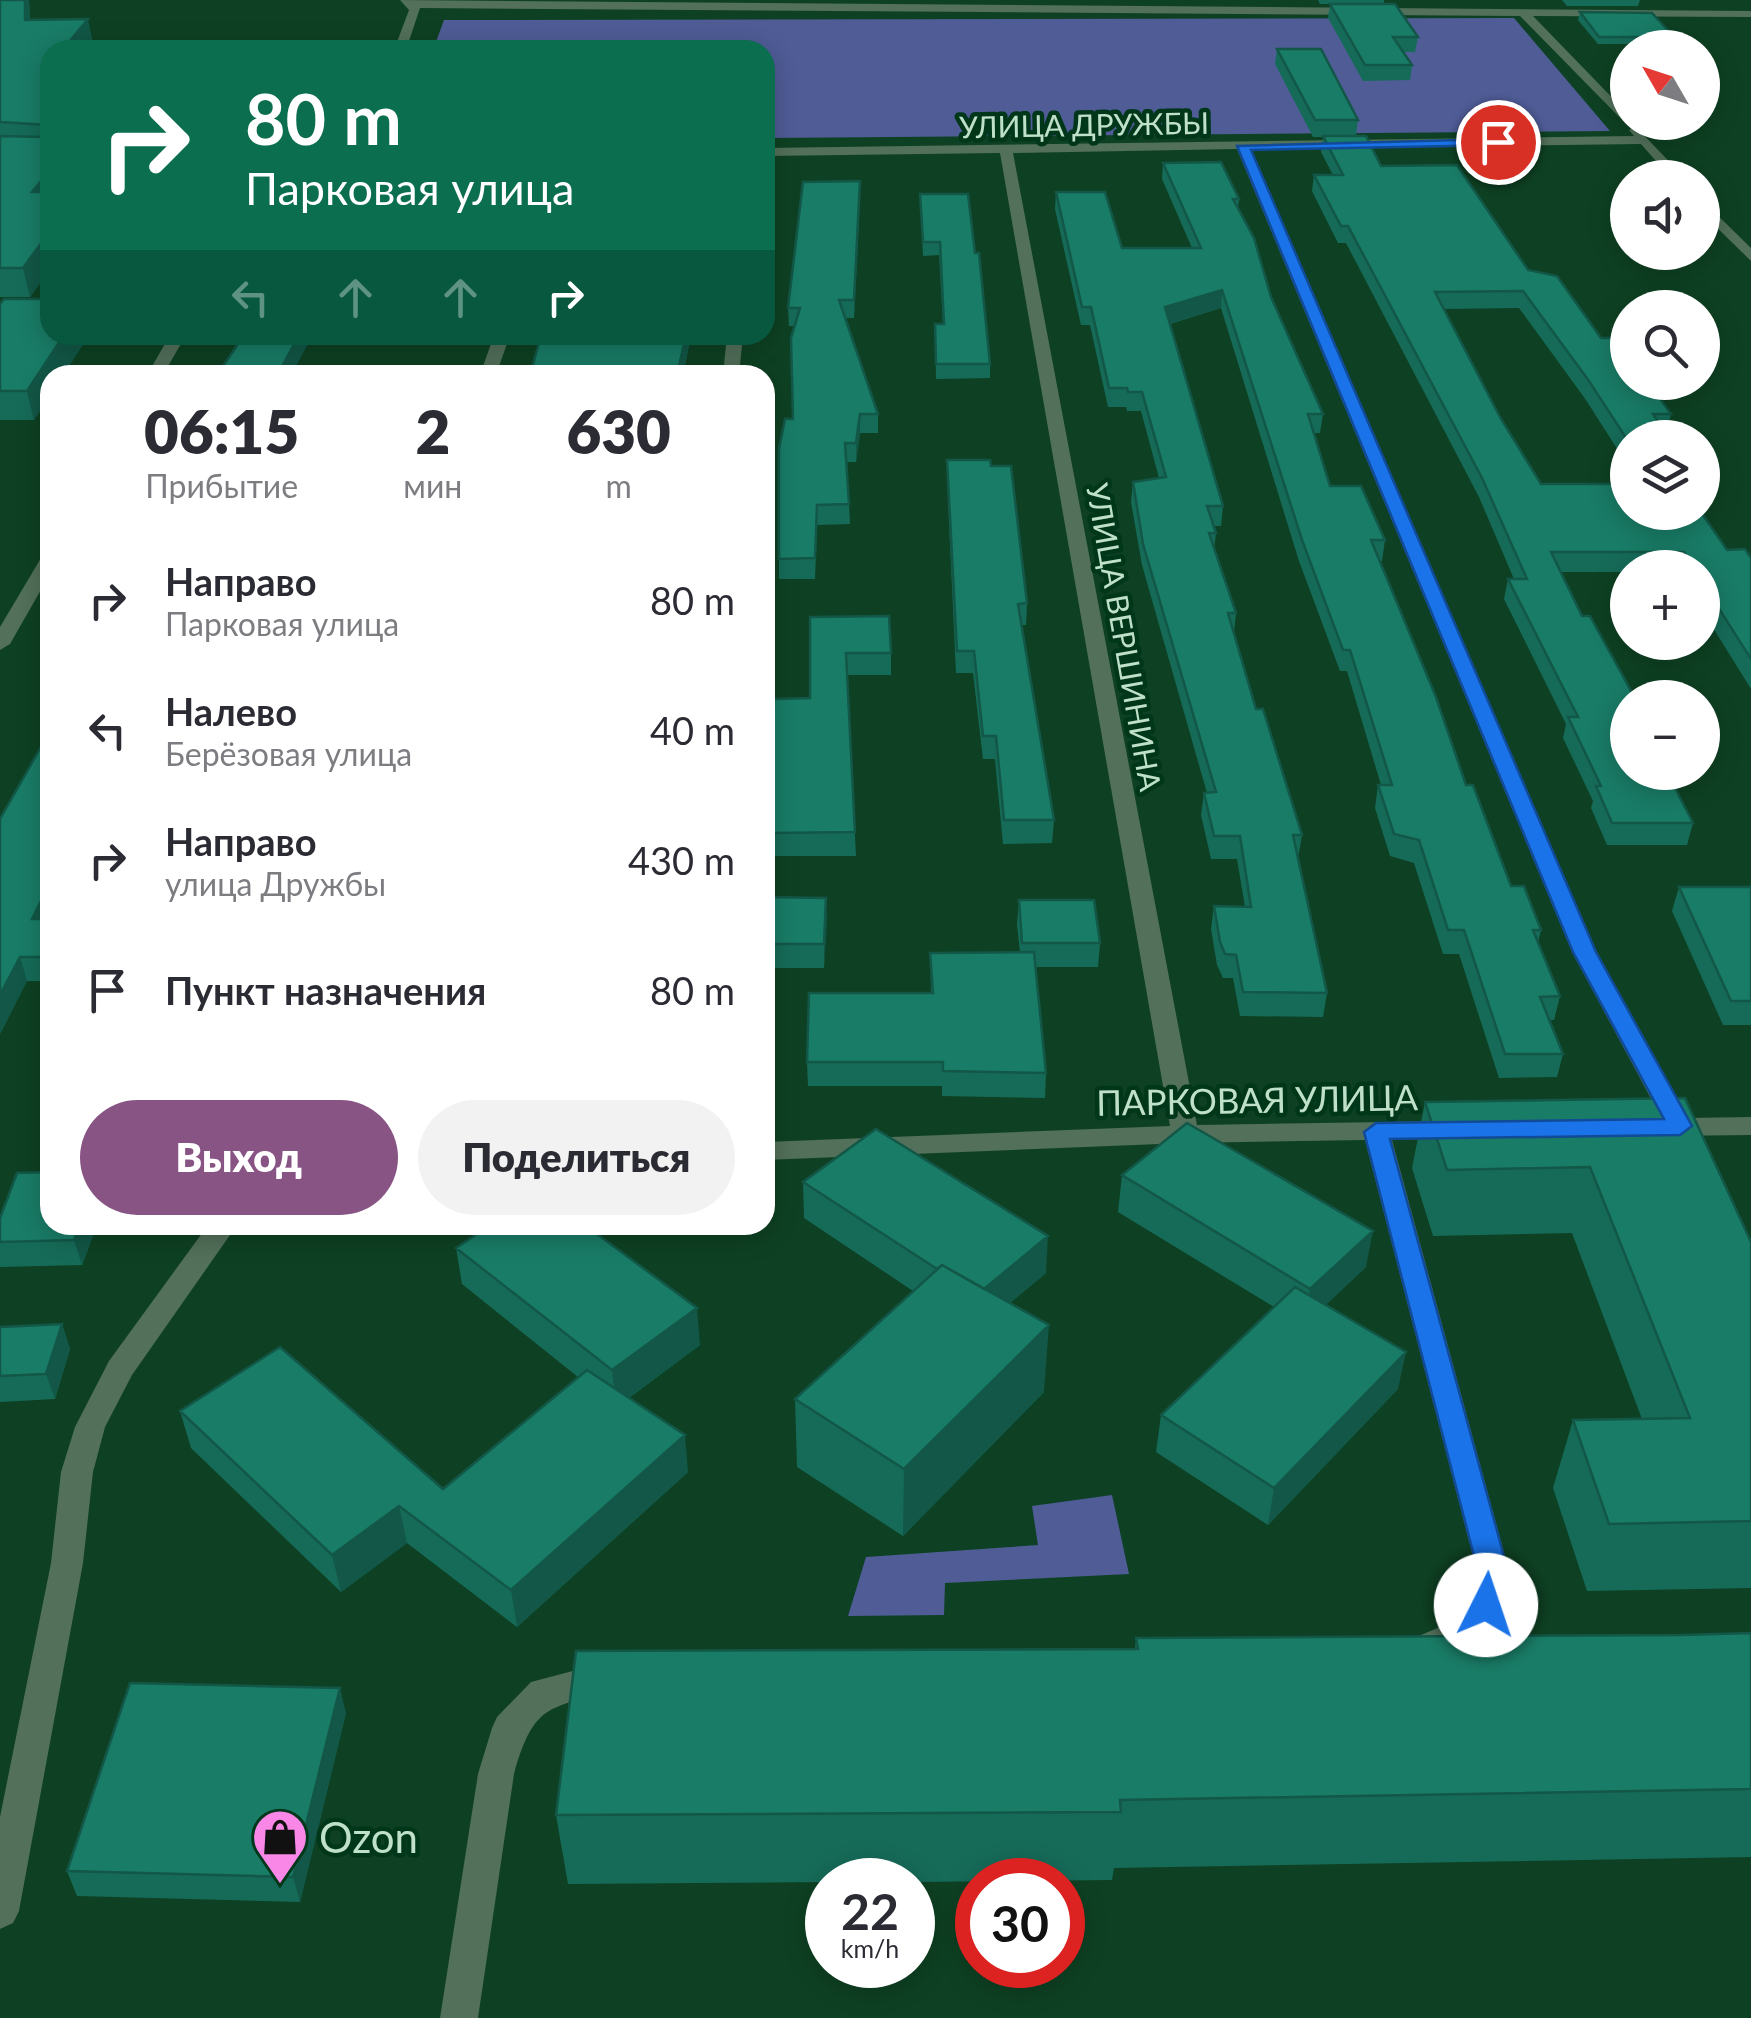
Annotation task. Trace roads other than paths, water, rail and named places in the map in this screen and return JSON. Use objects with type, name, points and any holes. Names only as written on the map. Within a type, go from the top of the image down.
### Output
[{"type":"street","points":[[402,40],[411,2],[1751,14]]},
{"type":"street","points":[[1524,13],[1610,103]]},
{"type":"street","points":[[1644,140],[1662,160]]},
{"type":"street","name":"УЛИЦА ДРУЖБЫ","points":[[775,152],[1644,140]]},
{"type":"street","points":[[1243,146],[1584,952],[1680,1126]]},
{"type":"street","name":"УЛИЦА ВЕРШИНИНА","points":[[1006,151],[1185,1134]]},
{"type":"street","points":[[1720,223],[1751,257]]},
{"type":"street","points":[[0,644],[40,575]]},
{"type":"street","points":[[1642,1127],[1751,1126]]},
{"type":"street","name":"ПАРКОВАЯ УЛИЦА","points":[[775,1152],[1185,1134],[1471,1130]]},
{"type":"street","points":[[1376,1132],[1490,1560],[1486,1605],[1464,1635],[1410,1652],[1390,1652]]},
{"type":"street","points":[[0,1911],[68,1563],[76,1472],[90,1428],[120,1369],[216,1235]]},
{"type":"street","points":[[459,2018],[496,1774],[509,1728],[544,1693],[633,1675]]},
{"type":"place","name":"Ozon","points":[[280,1886]]}]
